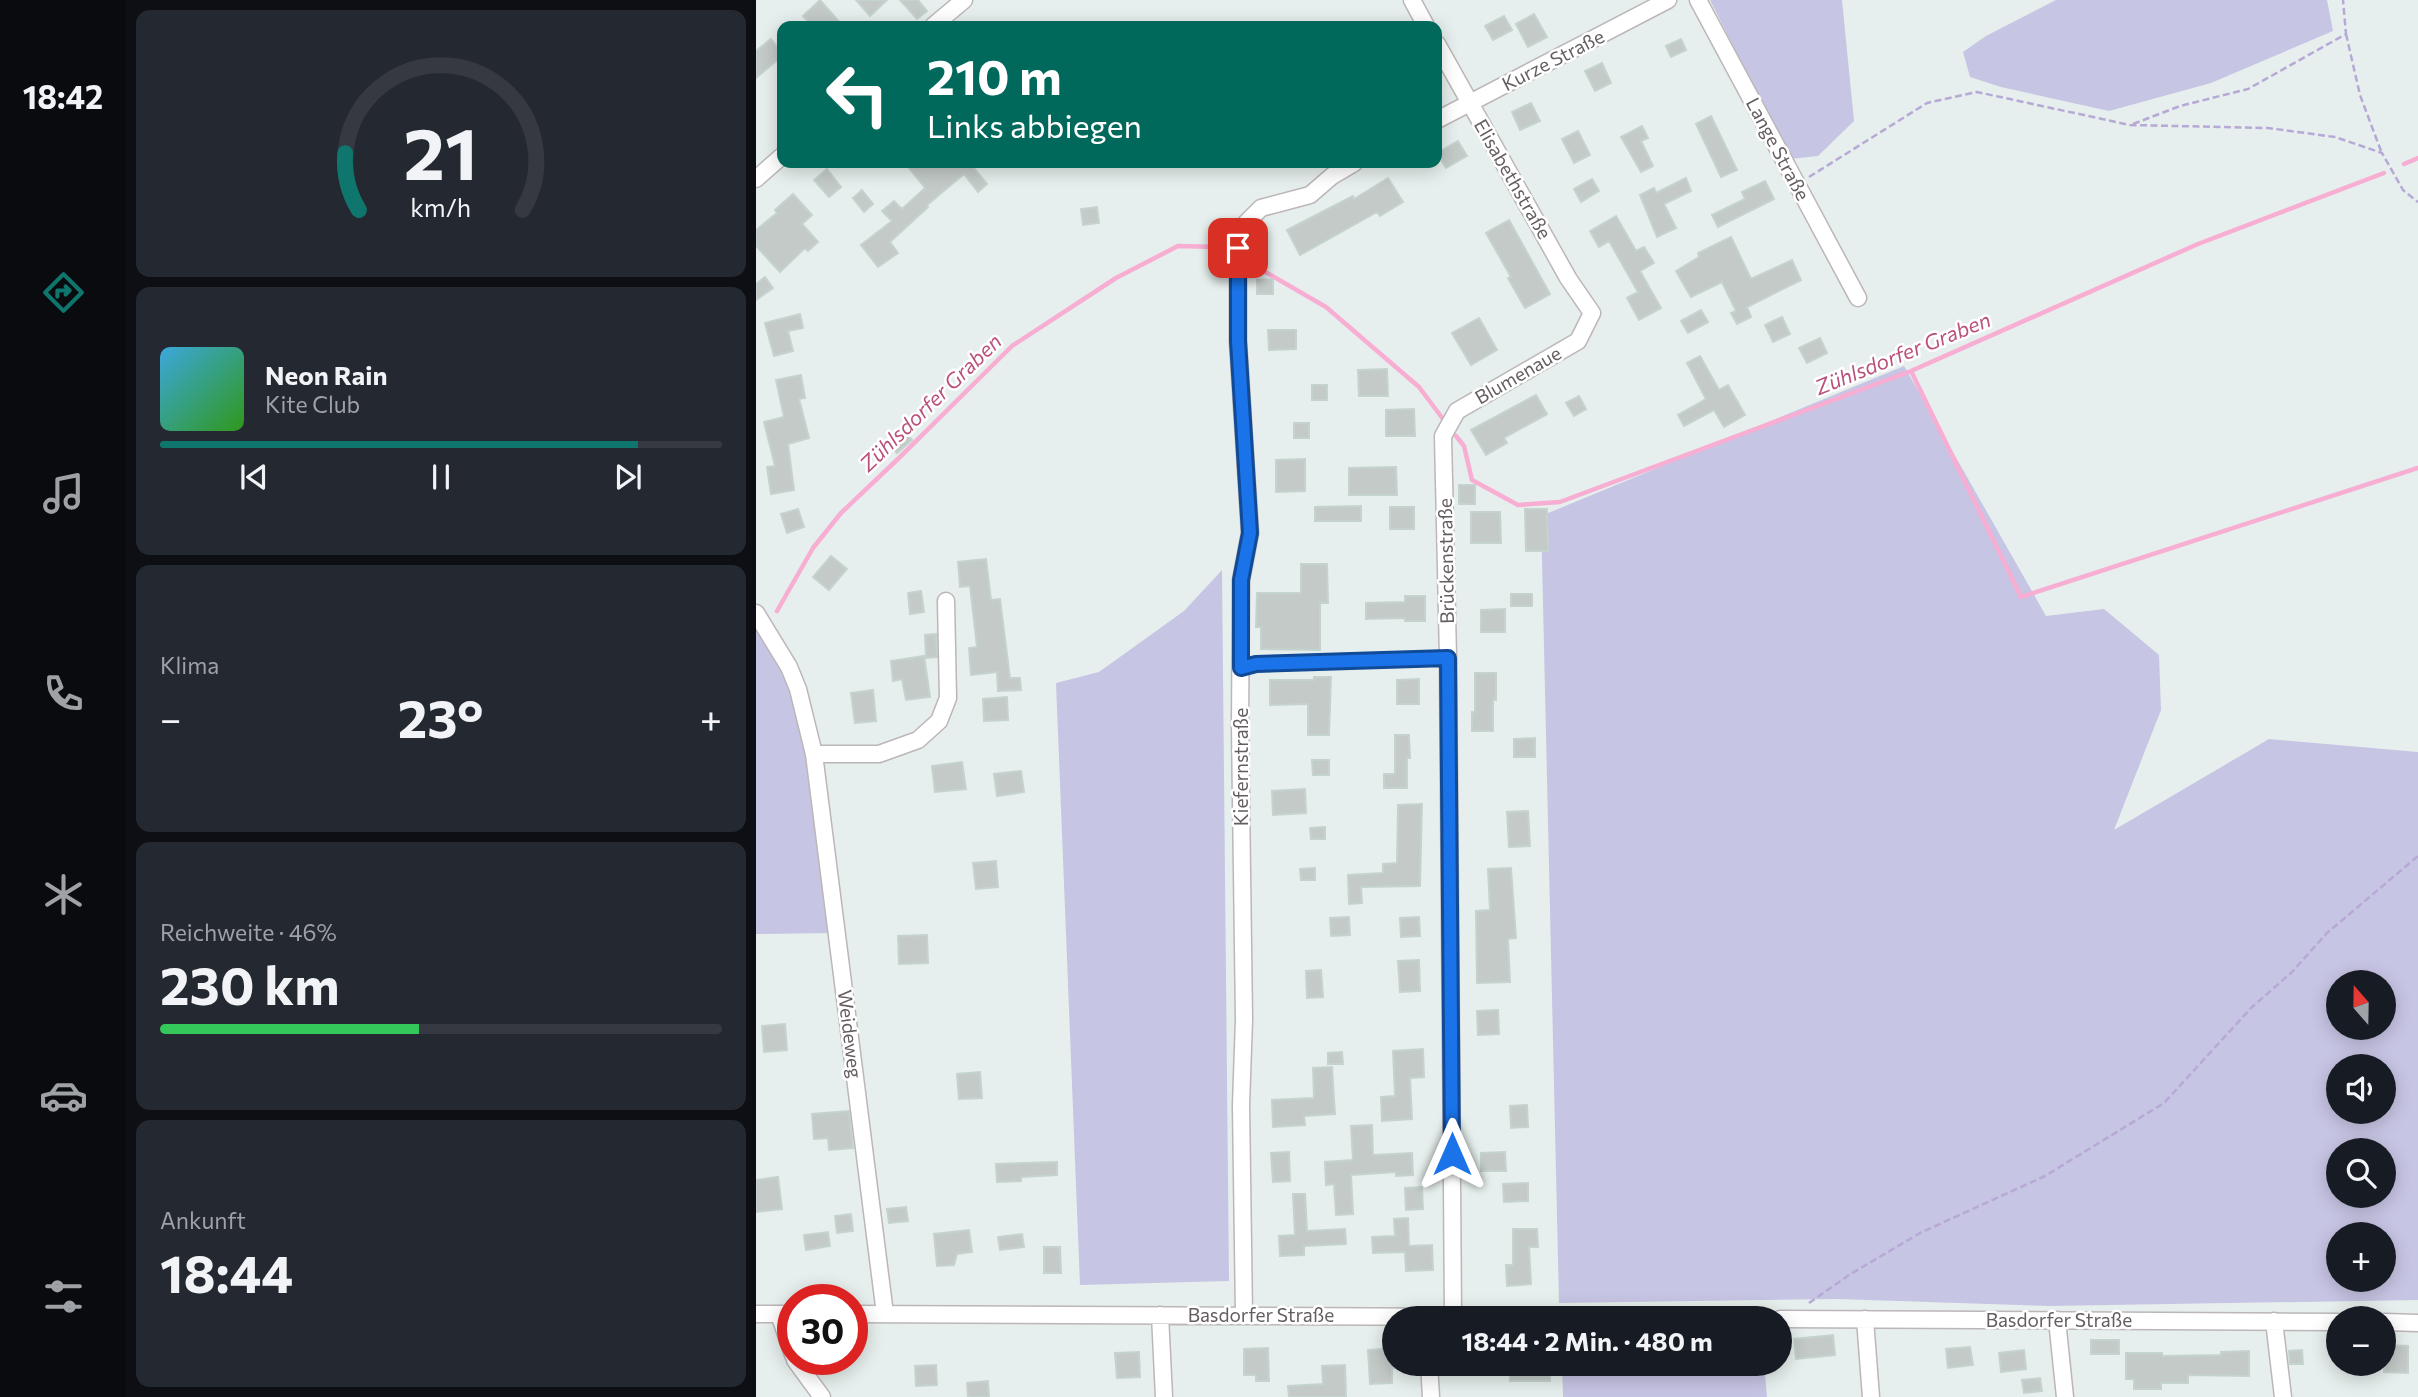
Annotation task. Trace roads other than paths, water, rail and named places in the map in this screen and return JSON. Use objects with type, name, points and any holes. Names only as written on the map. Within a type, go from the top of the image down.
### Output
[{"type":"street","points":[[939,21],[964,0]]},
{"type":"street","points":[[1412,0],[1423,21]]},
{"type":"street","name":"Kurze Straße","points":[[1442,117],[1668,0]]},
{"type":"street","name":"Lange Straße","points":[[1698,0],[1858,298]]},
{"type":"street","name":"Elisabethstraße","points":[[1442,53],[1569,278],[1592,313]]},
{"type":"street","points":[[756,179],[777,160]]},
{"type":"street","name":"Kiefernstraße","points":[[1244,1315],[1241,1105],[1244,1019],[1241,580],[1250,533],[1238,341],[1238,248],[1246,223],[1261,208],[1310,195],[1346,168]]},
{"type":"street","name":"Blumenaue","points":[[1443,436],[1457,411],[1578,341],[1592,313]]},
{"type":"street","name":"Brückenstraße","points":[[1443,436],[1448,658],[1453,1306]]},
{"type":"street","points":[[814,754],[879,754],[918,740],[939,721],[948,698],[946,601]]},
{"type":"street","name":"Weideweg","points":[[756,613],[789,667],[798,689],[814,754],[885,1314]]},
{"type":"street","points":[[756,1314],[777,1314]]},
{"type":"street","name":"Basdorfer Straße","points":[[868,1314],[1382,1316]]},
{"type":"street","points":[[1160,1315],[1164,1397]]},
{"type":"street","points":[[1865,1318],[1871,1397]]},
{"type":"street","name":"Basdorfer Straße","points":[[1792,1319],[2326,1322]]},
{"type":"street","points":[[2057,1320],[2065,1397]]},
{"type":"street","points":[[2274,1321],[2283,1397]]},
{"type":"street","points":[[2396,1322],[2418,1323]]},
{"type":"street","points":[[805,1375],[822,1397]]},
{"type":"street","points":[[1430,1376],[1431,1397]]},
{"type":"lane","points":[[1241,668],[1256,664],[1448,658]]},
{"type":"waterway","name":"Zühlsdorfer Graben","points":[[2404,164],[2418,158]]},
{"type":"waterway","name":"Zühlsdorfer Graben","points":[[1456,436],[1464,446],[1472,480],[1518,505],[1560,502],[1911,371],[2198,244],[2384,173]]},
{"type":"waterway","name":"Zühlsdorfer Graben","points":[[777,611],[813,548],[841,513],[1012,346],[1116,278],[1178,246],[1218,247],[1229,252]]},
{"type":"waterway","name":"Zühlsdorfer Graben","points":[[1248,262],[1326,307],[1419,387],[1443,419]]},
{"type":"waterway","points":[[1911,371],[2021,597],[2418,468]]}]
